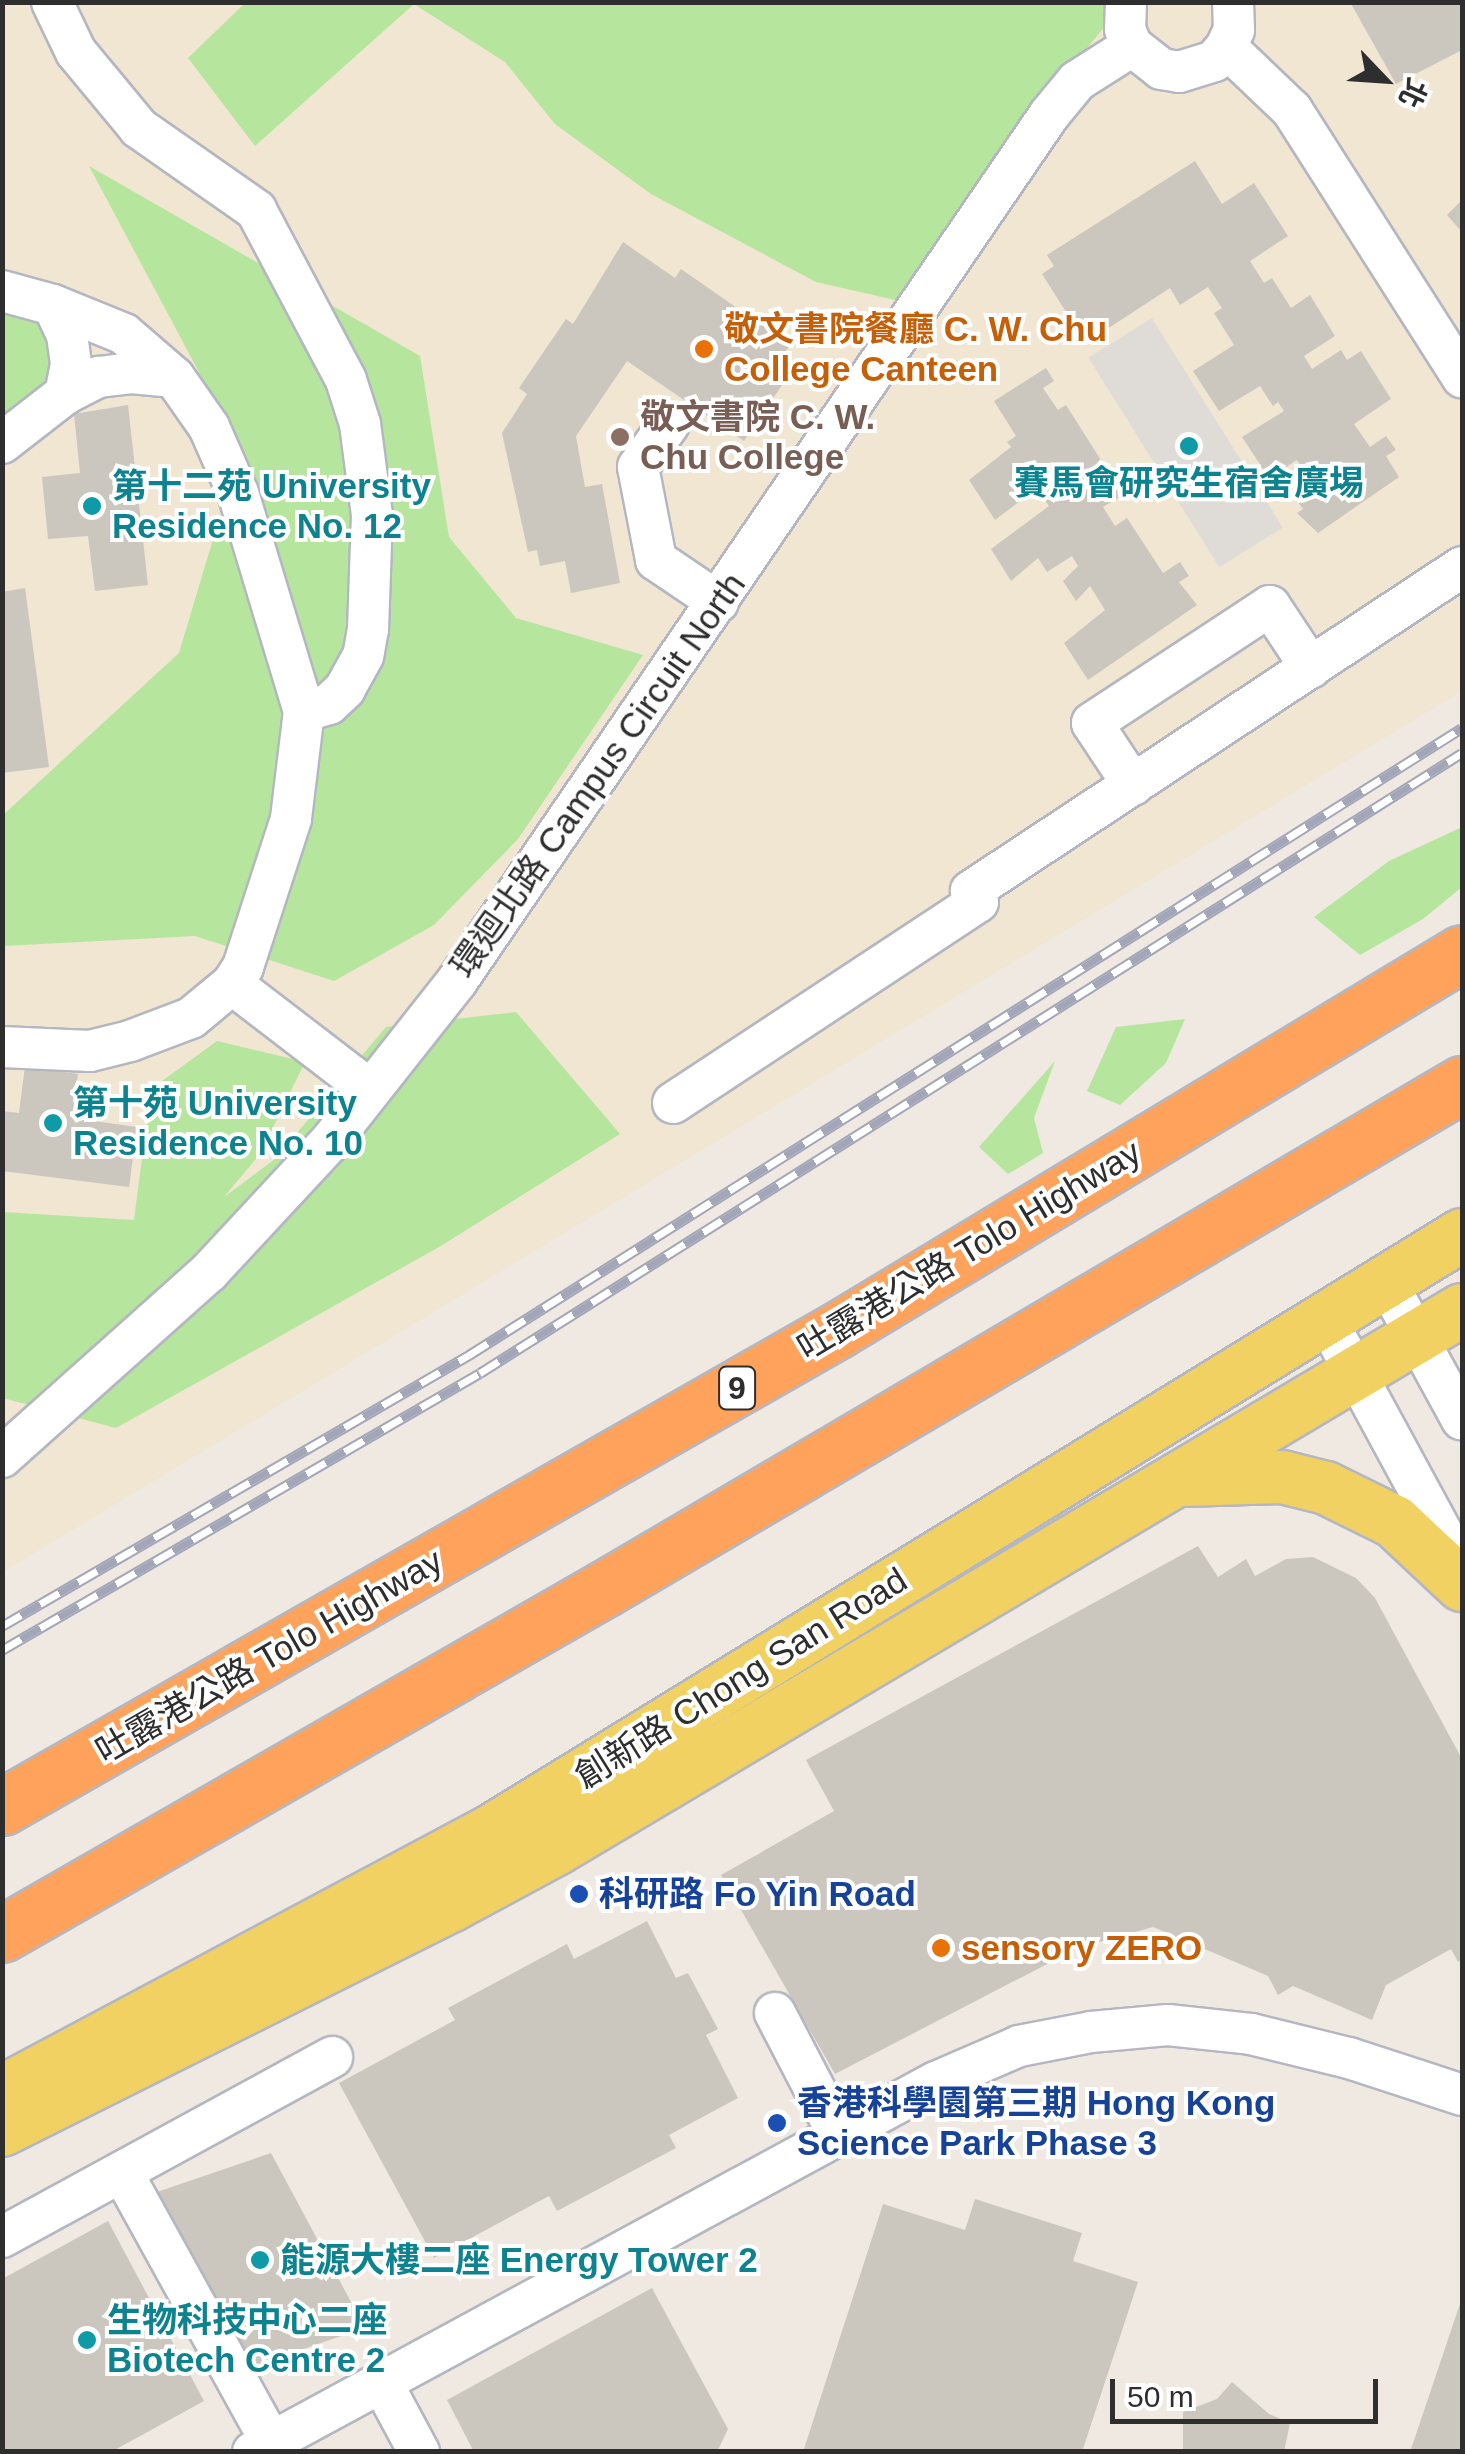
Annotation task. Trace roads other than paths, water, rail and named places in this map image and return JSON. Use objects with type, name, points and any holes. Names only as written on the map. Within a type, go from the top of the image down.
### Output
[{"type":"highway","name":"吐露港公路 Tolo Highway","points":[[2,1807],[836,1332],[1462,952]]},
{"type":"highway","points":[[2,1934],[604,1589],[1462,1084]]},
{"type":"main road","name":"創新路 Chong San Road","points":[[2,2092],[493,1830],[1462,1235]]},
{"type":"main road","name":"創新路 Chong San Road","points":[[2,2130],[452,1906],[556,1848],[1462,1310]]},
{"type":"main road","points":[[1176,1480],[1282,1477],[1326,1488],[1395,1522],[1462,1585]]},
{"type":"street","points":[[52,2],[76,52],[139,128],[256,210],[346,380],[360,424],[372,515],[368,629],[362,656],[345,689],[330,704],[304,710]]},
{"type":"street","points":[[1126,2],[1125,29],[1132,46],[1161,69],[1179,72],[1214,61],[1226,47],[1234,30],[1234,2]]},
{"type":"street","name":"環迴北路 Campus Circuit North","points":[[2,1456],[209,1272],[330,1142],[457,981],[1049,115],[1077,81],[1132,46]]},
{"type":"street","points":[[1226,47],[1292,110],[1462,377]]},
{"type":"street","points":[[2,291],[52,305],[124,334],[174,378],[208,427],[238,493],[304,710],[291,819],[249,949],[232,984],[191,1018],[130,1041],[90,1051],[2,1047]]},
{"type":"street","points":[[52,305],[68,335],[71,364],[65,394]]},
{"type":"street","points":[[2,443],[65,394],[98,377],[130,373],[174,378]]},
{"type":"street","points":[[669,424],[638,467],[656,560],[718,602]]},
{"type":"street","points":[[673,1104],[978,902],[971,891],[1462,567]]},
{"type":"street","points":[[1132,784],[1092,723],[1270,606],[1310,668]]},
{"type":"street","points":[[232,984],[370,1090]]},
{"type":"street","points":[[1386,1281],[1462,1420]]},
{"type":"street","points":[[1326,1319],[1462,1570]]},
{"type":"street","points":[[775,2013],[838,2134]]},
{"type":"street","points":[[122,2172],[281,2443],[382,2381],[838,2134],[936,2082],[1019,2046],[1091,2032],[1168,2026],[1295,2044],[1462,2095]]},
{"type":"street","points":[[2,2237],[332,2057]]},
{"type":"street","points":[[382,2381],[406,2446]]},
{"type":"railway","points":[[2,1626],[469,1355],[1462,728]]},
{"type":"railway","points":[[2,1650],[480,1373],[1462,753]]},
{"type":"place","name":"敬文書院餐廳 C. W. Chu College Canteen","points":[[704,349]]},
{"type":"place","name":"敬文書院 C. W. Chu College","points":[[620,437]]},
{"type":"place","name":"賽馬會研究生宿舍廣埸","points":[[1189,446]]},
{"type":"place","name":"第十二苑 University Residence No. 12","points":[[92,506]]},
{"type":"place","name":"第十苑 University Residence No. 10","points":[[53,1123]]},
{"type":"place","name":"科研路 Fo Yin Road","points":[[579,1894]]},
{"type":"place","name":"sensory ZERO","points":[[941,1948]]},
{"type":"place","name":"香港科學園第三期 Hong Kong Science Park Phase 3","points":[[777,2123]]},
{"type":"place","name":"能源大樓二座 Energy Tower 2","points":[[260,2260]]},
{"type":"place","name":"生物科技中心二座 Biotech Centre 2","points":[[87,2340]]}]
